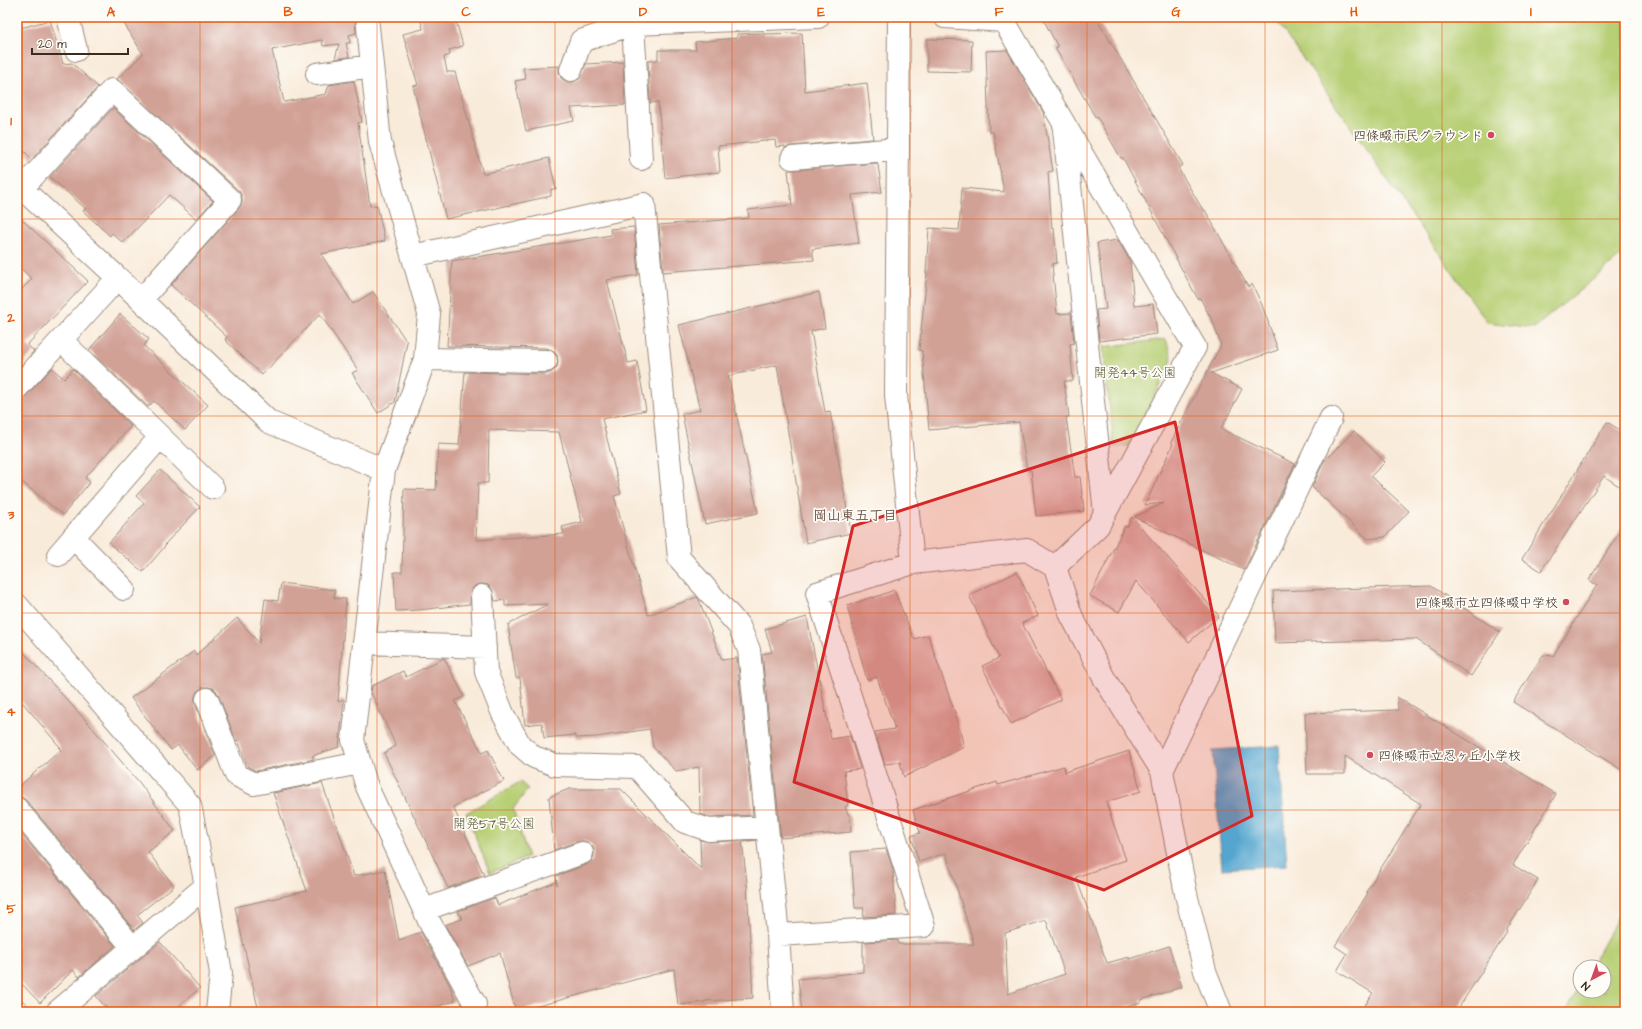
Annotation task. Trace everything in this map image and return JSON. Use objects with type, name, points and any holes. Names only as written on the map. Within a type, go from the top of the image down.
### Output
[{"type":"street","points":[[68,17],[76,50]]},
{"type":"street","points":[[367,17],[380,142],[429,314],[425,359],[384,470],[354,740],[367,787],[424,910],[475,1004],[474,1012]]},
{"type":"street","points":[[572,70],[581,41],[633,24],[818,17]]},
{"type":"street","points":[[899,17],[896,395],[913,564]]},
{"type":"street","points":[[946,17],[1004,21],[1195,347],[1098,526],[1055,567]]},
{"type":"street","points":[[633,24],[641,159]]},
{"type":"street","points":[[317,74],[372,66]]},
{"type":"street","points":[[141,300],[230,200],[112,90],[19,188],[118,278],[141,300],[269,422],[384,470]]},
{"type":"street","points":[[1064,123],[1105,513]]},
{"type":"street","points":[[792,158],[898,149]]},
{"type":"street","points":[[413,256],[644,204],[679,558],[738,626],[750,650],[778,935],[783,1012]]},
{"type":"street","points":[[17,388],[118,278]]},
{"type":"street","points":[[61,340],[213,488]]},
{"type":"street","points":[[425,359],[546,361]]},
{"type":"street","points":[[1162,771],[1331,418]]},
{"type":"street","points":[[58,555],[160,437]]},
{"type":"street","points":[[73,537],[124,588]]},
{"type":"street","points":[[778,935],[924,926],[817,593],[913,564],[1027,550],[1055,567],[1071,615],[1104,678],[1162,771],[1186,894],[1214,1010]]},
{"type":"street","points":[[482,596],[486,672],[503,714],[520,745],[534,757],[555,765],[637,767],[685,822],[709,830],[767,827]]},
{"type":"street","points":[[17,605],[190,805],[221,973],[218,1012]]},
{"type":"street","points":[[364,643],[485,646]]},
{"type":"street","points":[[207,699],[236,774],[254,784],[360,763]]},
{"type":"street","points":[[17,809],[133,948]]},
{"type":"street","points":[[424,910],[582,853]]},
{"type":"street","points":[[57,1012],[206,886]]},
{"type":"highlighted area","points":[[1175,422],[1252,816],[1104,890],[794,782],[853,526]]},
{"type":"green space","name":"四條畷市民グラウンド","points":[[1274,17],[1625,17],[1625,253],[1534,328],[1487,322]]},
{"type":"green space","name":"開発44号公園","points":[[1166,339],[1172,360],[1130,446],[1114,447],[1103,347]]},
{"type":"green space","name":"開発57号公園","points":[[520,782],[528,789],[513,809],[528,857],[490,873],[466,813]]},
{"type":"green space","points":[[1624,906],[1625,1012],[1566,1012],[1573,999],[1612,999],[1612,959],[1594,959]]},
{"type":"water","points":[[1279,746],[1287,865],[1222,869],[1213,750]]},
{"type":"building","points":[[120,17],[355,17],[356,33],[349,35],[350,43],[346,43],[349,57],[335,59],[339,44],[323,46],[322,40],[272,50],[284,102],[326,94],[329,85],[354,81],[362,122],[358,123],[370,206],[377,205],[385,241],[321,254],[353,304],[373,292],[407,342],[395,402],[378,413],[352,373],[358,370],[320,314],[262,375],[225,340],[227,337],[171,285],[239,208],[242,203],[242,197],[239,191],[117,79],[143,54]]},
{"type":"building","points":[[420,17],[455,17],[463,46],[449,50],[450,55],[444,57],[447,72],[455,72],[483,174],[549,158],[556,189],[551,189],[551,196],[446,219],[413,86],[418,85],[403,34],[423,29]]},
{"type":"building","points":[[1042,17],[1096,17],[1183,165],[1178,168],[1203,210],[1205,210],[1248,287],[1252,284],[1262,305],[1278,350],[1211,373],[1242,389],[1221,429],[1295,464],[1244,570],[1134,517],[1164,503],[1145,505],[1173,444],[1171,442],[1221,345],[1213,322],[1200,298],[1198,299],[1188,281],[1123,158],[1121,158],[1097,117],[1096,118],[1055,48],[1058,47]]},
{"type":"building","points":[[50,20],[63,64],[72,63],[98,87],[32,159],[17,144],[17,29]]},
{"type":"building","points":[[802,33],[805,91],[867,83],[873,139],[791,146],[785,148],[785,146],[776,147],[775,140],[718,146],[720,172],[665,178],[658,102],[650,103],[648,61],[658,60],[658,50],[696,50],[695,42],[737,38],[737,34]]},
{"type":"building","points":[[927,39],[972,40],[971,72],[927,71]]},
{"type":"building","points":[[1007,50],[1043,112],[1053,171],[1048,172],[1052,229],[1054,228],[1057,263],[1052,264],[1057,314],[1071,313],[1074,343],[1070,344],[1073,381],[1064,381],[1069,417],[1066,417],[1075,477],[1080,477],[1084,511],[1036,516],[1031,470],[1027,470],[1019,422],[929,430],[922,351],[919,350],[927,273],[929,228],[959,230],[962,188],[1004,192],[993,132],[989,132],[986,51]]},
{"type":"building","points":[[623,62],[625,105],[571,108],[574,121],[526,131],[515,81],[526,79],[523,68],[559,66],[561,78],[567,82],[573,82],[579,79],[586,64]]},
{"type":"building","points":[[113,108],[213,201],[196,219],[169,195],[123,243],[112,233],[110,236],[83,211],[86,209],[50,177]]},
{"type":"building","points":[[876,163],[878,165],[882,192],[852,195],[859,243],[812,249],[814,260],[663,272],[659,225],[749,218],[748,210],[792,205],[788,170]]},
{"type":"building","points":[[17,215],[88,281],[27,345],[34,351],[17,370],[17,294],[32,279],[17,265]]},
{"type":"building","points":[[634,227],[638,275],[607,280],[628,363],[637,361],[646,410],[602,419],[621,494],[614,496],[648,615],[697,597],[722,660],[737,658],[753,815],[711,817],[700,814],[699,767],[676,771],[653,747],[650,729],[596,737],[576,738],[575,735],[544,738],[542,723],[525,725],[520,678],[516,678],[508,625],[548,604],[505,606],[505,600],[495,601],[492,589],[488,585],[482,584],[476,585],[471,590],[470,604],[396,611],[394,572],[402,572],[404,489],[436,490],[438,444],[459,445],[465,372],[546,374],[552,372],[557,367],[558,362],[557,355],[552,350],[546,348],[447,346],[452,261],[611,235],[610,229]],"holes":[[[489,430],[559,432],[582,522],[562,527],[564,534],[476,540],[478,483],[488,483]]]},
{"type":"building","points":[[1118,240],[1130,261],[1134,306],[1153,304],[1157,334],[1099,341],[1096,310],[1106,309],[1097,243]]},
{"type":"building","points":[[819,292],[825,328],[811,331],[825,412],[830,411],[851,533],[806,543],[777,365],[728,376],[758,513],[705,524],[682,414],[700,410],[679,325]]},
{"type":"building","points":[[120,314],[149,339],[144,346],[208,405],[185,430],[154,401],[148,407],[89,350]]},
{"type":"building","points":[[52,368],[64,379],[73,369],[131,426],[85,478],[90,482],[63,515],[17,478],[17,400],[21,400],[26,396]]},
{"type":"building","points":[[1607,422],[1625,433],[1625,490],[1604,476],[1541,571],[1522,559]]},
{"type":"building","points":[[1354,431],[1385,462],[1371,476],[1409,511],[1385,537],[1368,539],[1312,487],[1324,461]]},
{"type":"building","points":[[160,470],[200,507],[165,544],[166,545],[143,572],[109,543],[144,503],[136,496]]},
{"type":"building","points":[[1132,517],[1219,616],[1189,642],[1136,581],[1119,612],[1090,596],[1125,526],[1127,527]]},
{"type":"building","points":[[1625,523],[1625,772],[1513,702],[1543,655],[1553,656],[1597,585],[1589,580]]},
{"type":"building","points":[[1017,572],[1038,616],[1022,623],[1061,700],[1011,724],[982,666],[999,658],[969,595]]},
{"type":"building","points":[[281,583],[335,590],[334,598],[346,599],[338,702],[344,699],[339,747],[312,756],[314,759],[256,771],[247,766],[238,740],[236,741],[215,689],[203,687],[197,691],[195,703],[215,756],[197,770],[178,745],[171,750],[131,698],[194,651],[196,655],[237,618],[259,643],[265,599],[278,601]]},
{"type":"building","points":[[1431,586],[1500,632],[1471,676],[1416,639],[1275,643],[1273,591]]},
{"type":"building","points":[[894,590],[914,639],[928,635],[956,716],[964,747],[904,777],[900,762],[885,764],[875,732],[895,729],[877,677],[867,680],[847,606]]},
{"type":"building","points":[[807,617],[831,739],[850,736],[860,769],[844,771],[848,805],[845,807],[850,818],[851,832],[781,838],[762,654],[772,652],[765,629]]},
{"type":"building","points":[[17,645],[89,724],[139,782],[175,831],[148,852],[174,886],[137,915],[143,923],[134,930],[27,801],[22,797],[17,797],[17,788],[61,750],[17,696]]},
{"type":"building","points":[[444,658],[464,696],[455,701],[482,753],[488,750],[504,781],[453,807],[484,875],[448,888],[384,753],[396,746],[371,692],[372,686],[403,671],[406,677]]},
{"type":"building","points":[[1397,697],[1556,794],[1513,865],[1538,880],[1456,1012],[1361,1012],[1373,993],[1337,971],[1347,954],[1335,946],[1368,893],[1366,892],[1421,804],[1345,756],[1345,774],[1307,774],[1305,713],[1398,710]]},
{"type":"building","points":[[1129,751],[1141,791],[1106,802],[1126,860],[1076,877],[1107,963],[1129,957],[1129,959],[1169,946],[1182,987],[1141,1000],[1141,1003],[1106,1012],[802,1012],[798,979],[863,972],[863,942],[898,940],[898,944],[974,944],[946,853],[919,862],[911,836],[920,833],[913,810],[997,782],[998,785],[1064,766],[1065,772]],"holes":[[[1046,920],[1065,974],[1008,994],[1005,933]]]},
{"type":"building","points":[[322,783],[354,876],[385,870],[399,940],[421,932],[450,986],[455,1001],[419,1012],[259,1012],[235,907],[307,891],[273,793]]},
{"type":"building","points":[[569,789],[621,789],[701,869],[700,840],[710,842],[756,840],[742,842],[747,883],[753,998],[705,1001],[678,1005],[674,969],[516,1012],[500,953],[468,966],[445,925],[462,919],[458,911],[495,898],[498,905],[556,882],[557,885],[556,876],[586,865],[592,861],[594,848],[585,841],[578,841],[554,850],[549,797]]},
{"type":"building","points":[[17,829],[115,946],[79,977],[73,970],[40,1003],[17,979]]},
{"type":"building","points":[[886,849],[893,870],[896,915],[863,917],[864,908],[855,908],[851,852]]},
{"type":"building","points":[[160,942],[200,988],[172,1012],[110,1012],[96,996]]},
{"type":"place","name":"四條畷市民グラウンド","points":[[1491,135]]},
{"type":"place","name":"四條畷市立四條畷中学校","points":[[1566,602]]},
{"type":"place","name":"四條畷市立忍ヶ丘小学校","points":[[1370,755]]},
{"type":"district","name":"岡山東五丁目","points":[[855,515]]}]
